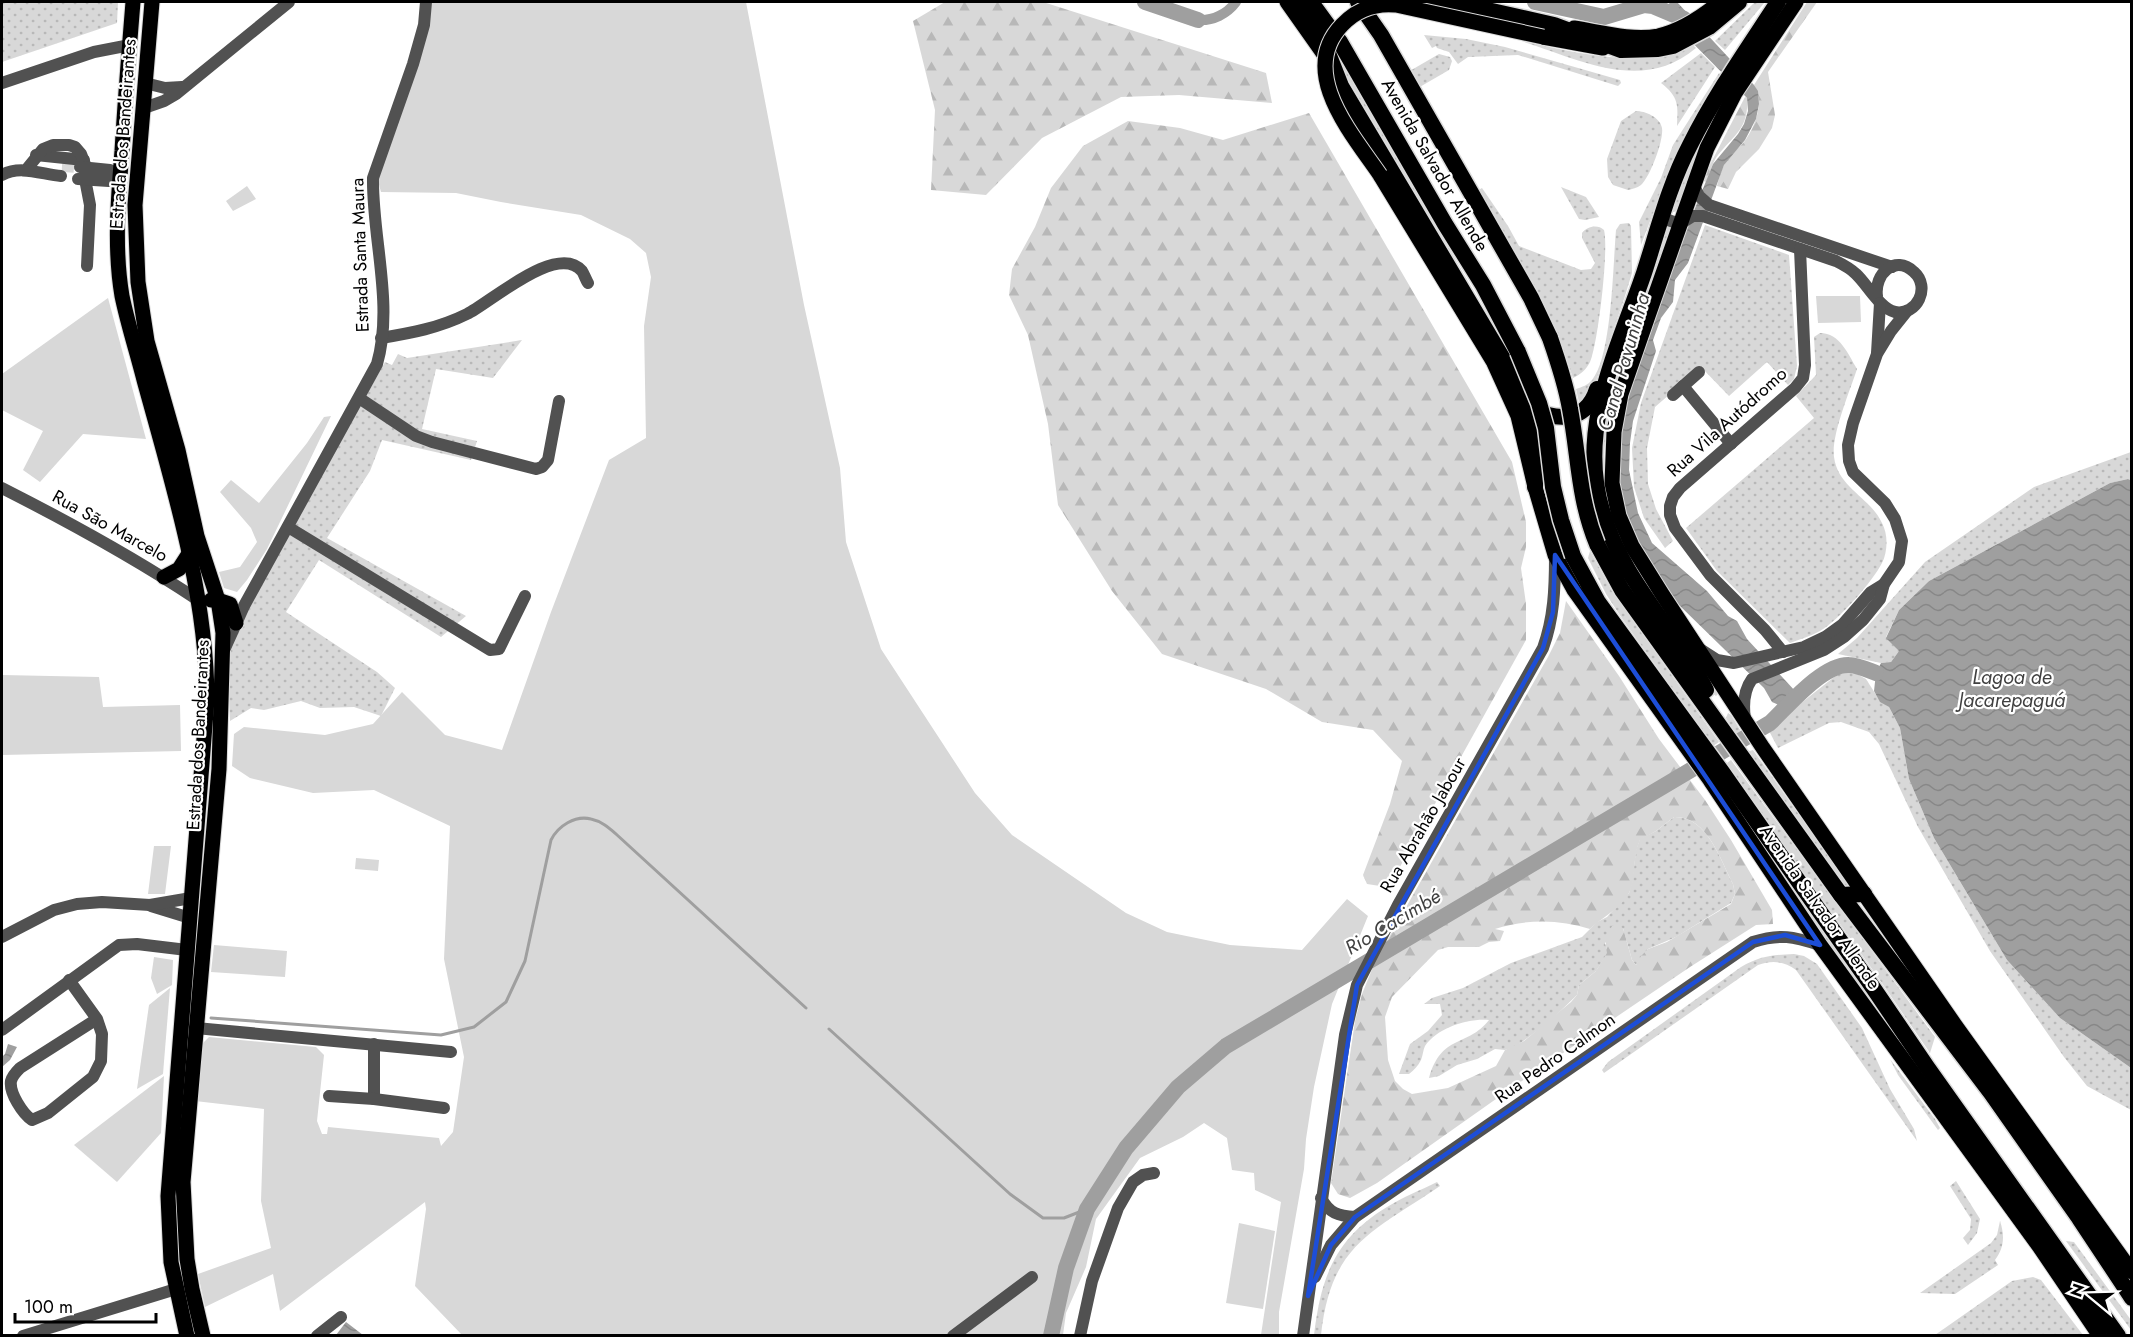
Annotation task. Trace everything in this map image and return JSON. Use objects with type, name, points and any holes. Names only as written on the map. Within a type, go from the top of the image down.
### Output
[{"type":"highway","points":[[1304,2],[1341,86],[1510,354],[1536,411],[1556,417],[1580,414],[1595,396],[1603,372],[1614,357]]},
{"type":"highway","name":"Avenida Salvador Allende","points":[[1311,2],[1340,42],[1483,285],[1510,354],[1539,403],[1546,428],[1553,487],[1561,520],[1573,556],[1598,602],[1700,754],[1874,988],[1927,1068],[2118,1335]]},
{"type":"highway","name":"Avenida Salvador Allende","points":[[1358,2],[1381,35],[1531,298],[1550,338],[1560,365],[1570,410],[1584,506],[1597,544],[1622,590],[1841,895],[1991,1093],[2132,1298]]},
{"type":"highway","points":[[1434,2],[1454,2],[1548,31],[1621,50],[1658,49],[1705,14],[1739,2]]},
{"type":"highway","points":[[1730,738],[1692,662],[1638,588],[1613,543],[1601,510],[1594,471],[1594,437],[1598,411],[1614,357],[1674,181],[1690,145],[1748,60],[1778,2]]},
{"type":"highway","points":[[1510,354],[1536,454],[1535,487]]},
{"type":"highway","points":[[1841,895],[1864,894]]},
{"type":"main road","name":"Estrada dos Bandeirantes","points":[[133,2],[120,175],[118,258],[122,295],[188,555],[198,600],[207,667],[207,700],[168,1196],[171,1262],[187,1335]]},
{"type":"main road","name":"Estrada dos Bandeirantes","points":[[152,2],[135,205],[138,282],[147,341],[178,450],[197,536],[218,600],[224,652],[219,769],[185,1148],[183,1215],[192,1289],[203,1335]]},
{"type":"main road","points":[[1287,2],[1331,64]]},
{"type":"main road","points":[[1705,14],[1720,2]]},
{"type":"main road","points":[[1748,60],[1796,2]]},
{"type":"main road","name":"Avenida Salvador Allende","points":[[1548,31],[1396,5],[1371,6],[1344,22],[1328,46],[1325,64],[1328,93],[1493,361],[1518,416],[1535,487],[1555,555],[1574,590],[1700,754]]},
{"type":"main road","points":[[145,80],[135,50],[129,45],[144,30],[150,20]]},
{"type":"main road","points":[[1548,31],[1643,37],[1679,35]]},
{"type":"main road","points":[[1730,89],[1707,148],[1685,221],[1621,394],[1611,454],[1612,483],[1619,516],[1632,546],[1763,748],[2132,1272]]},
{"type":"main road","points":[[135,205],[120,175],[140,146]]},
{"type":"main road","points":[[164,577],[178,569],[188,555]]},
{"type":"main road","points":[[198,600],[218,600],[230,604],[236,623]]},
{"type":"main road","name":"Avenida Salvador Allende","points":[[1716,776],[1820,945],[2039,1246],[2100,1335]]},
{"type":"street","points":[[144,108],[169,99],[289,2]]},
{"type":"street","name":"Estrada Santa Maura","points":[[224,652],[252,591],[377,364],[381,338],[382,280],[373,178],[413,64],[424,24],[426,2]]},
{"type":"street","points":[[2,83],[93,52],[129,45]]},
{"type":"street","points":[[145,80],[165,88],[182,87]]},
{"type":"street","points":[[30,170],[36,155],[43,148],[69,145],[75,147],[90,205],[87,266]]},
{"type":"street","points":[[2,175],[30,170],[62,171]]},
{"type":"street","points":[[82,170],[109,181],[120,175]]},
{"type":"street","points":[[1696,190],[1719,215],[1850,268],[1878,300],[1891,311],[1907,311]]},
{"type":"street","points":[[1662,218],[1685,221],[1719,215],[1892,267]]},
{"type":"street","name":"Rua Vila Autódromo","points":[[1783,652],[1769,634],[1710,575],[1688,546],[1670,515],[1671,502],[1676,492],[1795,388],[1803,378],[1805,365],[1800,249]]},
{"type":"street","points":[[381,338],[417,333],[440,326],[468,314],[521,279],[556,264],[575,266],[582,271],[588,284]]},
{"type":"street","points":[[1697,646],[1717,660],[1734,663],[1783,652],[1814,642],[1834,631],[1850,617],[1871,591],[1884,584],[1895,571],[1902,546],[1895,519],[1885,503],[1856,476],[1851,468],[1848,454],[1849,438],[1877,354],[1891,331],[1907,311],[1916,305],[1921,296],[1921,281],[1912,269],[1901,266],[1892,267],[1878,279],[1877,354]]},
{"type":"street","points":[[1673,395],[1699,372]]},
{"type":"street","points":[[1683,386],[1731,444]]},
{"type":"street","points":[[359,398],[416,436],[536,469],[542,467],[548,460],[559,401]]},
{"type":"street","name":"Rua São Marcelo","points":[[2,488],[107,544],[198,600]]},
{"type":"street","points":[[288,527],[490,650],[499,649],[525,596]]},
{"type":"street","name":"Rua Abrahão Jabour","points":[[1303,1335],[1345,1035],[1357,985],[1372,952],[1543,648],[1550,631],[1553,612],[1555,555]]},
{"type":"street","points":[[1746,721],[1744,701],[1751,680],[1760,674],[1824,650],[1844,637],[1880,599],[1884,584]]},
{"type":"street","points":[[218,600],[233,598],[252,591]]},
{"type":"street","points":[[2,937],[54,910],[77,904],[102,902],[150,905],[191,898]]},
{"type":"street","points":[[150,905],[190,918]]},
{"type":"street","name":"Rua Pedro Calmon","points":[[1355,1217],[1753,942],[1767,937],[1785,935],[1820,945]]},
{"type":"street","points":[[2,1030],[119,945],[137,944],[187,950]]},
{"type":"street","points":[[69,980],[97,1019],[102,1034],[101,1061],[93,1077],[38,1119],[28,1118],[23,1113],[13,1092],[10,1082],[12,1077],[20,1068],[97,1019]]},
{"type":"street","points":[[196,1028],[451,1052]]},
{"type":"street","points":[[374,1044],[374,1099]]},
{"type":"street","points":[[329,1096],[444,1108]]},
{"type":"street","points":[[1080,1335],[1092,1281],[1118,1208],[1133,1182],[1143,1175],[1154,1173]]},
{"type":"street","points":[[1321,1198],[1331,1212],[1341,1216],[1355,1217]]},
{"type":"street","name":"Rua Abrahão Jabour","points":[[1308,1296],[1319,1267],[1331,1245],[1355,1217]]},
{"type":"street","points":[[954,1334],[1032,1276]]},
{"type":"street","points":[[23,1335],[42,1332],[176,1289]]},
{"type":"street","points":[[317,1335],[341,1317]]},
{"type":"highlighted area","points":[[1555,555],[1820,945],[1785,935],[1753,942],[1355,1217],[1331,1245],[1308,1296],[1357,985],[1543,648],[1553,612]]},
{"type":"green space","points":[[2,2],[118,2],[117,23],[2,62]]},
{"type":"green space","points":[[428,2],[746,2],[804,305],[840,468],[846,542],[881,649],[975,793],[1012,835],[1126,913],[1167,932],[1230,945],[1302,950],[1347,899],[1368,916],[1332,1004],[1314,1087],[1304,1169],[1279,1312],[1279,1335],[1261,1335],[1281,1202],[1255,1190],[1254,1173],[1232,1170],[1227,1138],[1204,1123],[1183,1137],[1140,1158],[1096,1219],[1086,1267],[1066,1313],[1063,1335],[462,1335],[415,1286],[426,1209],[425,1202],[280,1311],[273,1274],[205,1307],[198,1274],[271,1248],[261,1201],[264,1109],[195,1101],[202,1044],[209,1037],[316,1047],[324,1055],[317,1121],[322,1134],[327,1134],[328,1127],[439,1138],[441,1146],[453,1132],[464,1057],[444,959],[450,826],[374,790],[313,793],[250,778],[232,766],[234,734],[244,727],[325,735],[373,724],[402,692],[445,735],[502,750],[609,460],[646,438],[644,326],[651,277],[646,253],[630,239],[581,215],[456,193],[381,192],[378,181]]},
{"type":"green space","points":[[945,2],[1043,2],[1266,73],[1272,103],[1179,95],[1121,97],[1042,138],[986,195],[931,190],[935,110],[913,21]]},
{"type":"green space","points":[[1755,2],[1765,2],[1725,50],[1715,41]]},
{"type":"green space","points":[[1807,2],[1817,2],[1768,72],[1775,115],[1772,128],[1759,149],[1736,172],[1728,189],[1717,186],[1725,163],[1744,142],[1755,122],[1759,99],[1754,85]]},
{"type":"green space","points":[[1424,35],[1466,39],[1505,47],[1620,80],[1621,83],[1618,86],[1518,55],[1468,57],[1458,64],[1449,52],[1436,46],[1432,48]]},
{"type":"green space","points":[[1329,39],[1505,346],[1528,387],[1327,44]]},
{"type":"green space","points":[[1521,41],[1586,54],[1628,58],[1649,57],[1693,45],[1696,48],[1675,62],[1654,69],[1632,71],[1588,63]]},
{"type":"green space","points":[[1701,53],[1715,67],[1677,126],[1676,102],[1661,83]]},
{"type":"green space","points":[[1439,54],[1450,57],[1452,61],[1449,70],[1418,88],[1408,72]]},
{"type":"green space","points":[[1719,73],[1723,77],[1666,179],[1641,245],[1639,222],[1661,178],[1673,145]]},
{"type":"green space","points":[[1730,87],[1700,148],[1677,211],[1670,213],[1687,166]]},
{"type":"green space","points":[[1745,97],[1747,108],[1743,124],[1716,158],[1706,182],[1702,180]]},
{"type":"green space","points":[[1636,111],[1648,113],[1655,118],[1661,124],[1662,134],[1656,158],[1645,181],[1628,190],[1613,185],[1608,177],[1607,159],[1621,121]]},
{"type":"green space","points":[[1309,113],[1512,462],[1526,522],[1526,547],[1521,568],[1526,604],[1526,640],[1391,883],[1380,886],[1367,884],[1363,875],[1390,804],[1402,761],[1373,730],[1322,722],[1266,689],[1162,654],[1112,591],[1058,505],[1048,424],[1028,335],[1009,295],[1012,269],[1035,227],[1051,188],[1083,146],[1128,121],[1180,128],[1223,140]]},
{"type":"green space","points":[[247,186],[256,199],[233,211],[226,201]]},
{"type":"green space","points":[[1561,187],[1586,197],[1599,217],[1579,219]]},
{"type":"green space","points":[[1482,188],[1519,246],[1581,270],[1591,269],[1595,263],[1582,238],[1582,233],[1593,227],[1604,230],[1604,275],[1593,352],[1587,367],[1573,378],[1541,305],[1473,193]]},
{"type":"green space","points":[[1629,223],[1631,226],[1632,273],[1594,387],[1580,407],[1576,389],[1587,385],[1592,380],[1599,368],[1604,351],[1608,331],[1616,230],[1620,224]]},
{"type":"green space","points":[[1666,224],[1672,225],[1608,415],[1604,454],[1605,477],[1631,560],[1718,694],[1716,696],[1627,562],[1603,497],[1603,413]]},
{"type":"green space","points":[[1705,225],[1789,255],[1797,366],[1794,379],[1788,385],[1767,362],[1729,396],[1701,367],[1655,407],[1647,448],[1648,484],[1656,509],[1673,541],[1665,548],[1644,518],[1634,487],[1632,448],[1641,403]]},
{"type":"green space","points":[[1816,296],[1860,296],[1861,322],[1818,323]]},
{"type":"green space","points":[[108,298],[146,439],[83,434],[40,482],[23,470],[43,431],[2,410],[2,374]]},
{"type":"green space","points":[[1820,333],[1838,340],[1857,369],[1838,425],[1834,457],[1837,468],[1848,485],[1877,514],[1885,532],[1886,548],[1877,571],[1845,610],[1820,631],[1790,643],[1717,571],[1686,528],[1814,418],[1796,396],[1816,375],[1814,337]]},
{"type":"green space","points":[[522,340],[493,378],[436,369],[422,429],[477,441],[471,460],[382,440],[370,471],[327,538],[466,616],[441,637],[319,560],[286,612],[377,672],[395,688],[381,716],[354,707],[320,708],[301,701],[264,710],[251,708],[230,721],[228,668],[230,648],[240,620],[385,362],[392,365],[398,354],[407,358]]},
{"type":"green space","points":[[331,416],[267,549],[237,592],[224,588],[219,572],[240,567],[257,542],[251,528],[220,492],[231,480],[259,503],[307,443],[324,417]]},
{"type":"green space","points":[[2131,452],[2131,481],[2128,479],[2110,483],[1929,581],[1899,610],[1886,637],[1899,651],[1891,662],[1881,663],[1838,654],[1857,638],[1925,562],[2034,487]]},
{"type":"green space","points":[[1590,551],[1612,591],[1719,742],[1713,746],[1606,594],[1588,558]]},
{"type":"green space","points":[[1566,601],[1619,676],[1659,739],[1705,800],[1731,840],[1772,910],[1773,924],[1756,925],[1690,967],[1377,1183],[1350,1198],[1338,1194],[1331,1183],[1355,1021],[1362,994],[1375,962],[1560,633]],"holes":[[[1674,817],[1685,819],[1704,831],[1717,852],[1733,884],[1735,894],[1731,904],[1667,942],[1648,949],[1636,965],[1632,960],[1623,928],[1613,925],[1606,938],[1607,953],[1596,971],[1579,985],[1577,995],[1524,1041],[1505,1050],[1496,1066],[1448,1088],[1412,1094],[1395,1081],[1388,1060],[1385,1017],[1392,997],[1438,950],[1448,947],[1479,947],[1489,942],[1500,941],[1504,931],[1495,929],[1519,923],[1566,923],[1590,929],[1627,897],[1633,881],[1640,840]]]},
{"type":"green space","points":[[1853,672],[1866,679],[1880,701],[1889,707],[1900,728],[1909,779],[1934,838],[2007,960],[2060,1018],[2131,1068],[2131,1110],[2087,1086],[1990,951],[1918,827],[1879,744],[1869,732],[1841,722],[1829,723],[1778,748],[1768,729],[1838,674]]},
{"type":"green space","points":[[2,675],[99,677],[103,707],[180,705],[181,751],[2,755]]},
{"type":"green space","points":[[1728,713],[1742,733],[1736,736],[1726,718]]},
{"type":"green space","points":[[1753,750],[1848,883],[1847,888],[1845,889],[1746,752]]},
{"type":"green space","points":[[1731,760],[1935,1037],[1930,1053],[1729,768],[1727,763]]},
{"type":"green space","points":[[1715,777],[2114,1335],[2106,1335],[1853,979]]},
{"type":"green space","points":[[1674,817],[1695,824],[1711,841],[1733,884],[1735,894],[1731,903],[1676,937],[1648,949],[1636,965],[1632,960],[1623,928],[1605,943],[1608,953],[1596,971],[1579,985],[1577,995],[1549,1022],[1515,1047],[1505,1050],[1495,1049],[1477,1059],[1457,1065],[1439,1076],[1429,1078],[1434,1064],[1448,1047],[1472,1035],[1489,1020],[1463,1023],[1437,1034],[1425,1046],[1419,1064],[1409,1074],[1399,1074],[1410,1044],[1428,1031],[1442,1015],[1440,1004],[1424,1004],[1432,998],[1463,988],[1511,963],[1582,937],[1597,922],[1607,917],[1629,893],[1640,839],[1656,831]]},
{"type":"green space","points":[[154,846],[171,846],[165,894],[148,894]]},
{"type":"green space","points":[[356,858],[379,860],[378,871],[355,869]]},
{"type":"green space","points":[[214,945],[287,951],[285,977],[211,972]]},
{"type":"green space","points":[[1794,954],[1804,956],[1817,964],[1862,1028],[1890,1089],[1914,1129],[1917,1141],[1796,970],[1782,963],[1768,962],[1758,965],[1604,1073],[1602,1070],[1608,1062],[1741,967],[1766,957]]},
{"type":"green space","points":[[154,957],[173,960],[172,985],[157,994],[151,978]]},
{"type":"green space","points":[[170,988],[163,1074],[137,1089],[149,1005]]},
{"type":"green space","points":[[1890,1059],[1935,1119],[1940,1128],[1938,1130],[1898,1075]]},
{"type":"green space","points":[[164,1076],[161,1133],[117,1182],[74,1145]]},
{"type":"green space","points":[[1956,1181],[1980,1219],[1977,1233],[1968,1245],[1963,1238],[1970,1230],[1971,1219],[1950,1186]]},
{"type":"green space","points":[[1437,1182],[1440,1186],[1375,1230],[1358,1244],[1345,1260],[1334,1280],[1326,1304],[1321,1335],[1314,1335],[1326,1278],[1342,1247],[1354,1232],[1387,1207]]},
{"type":"green space","points":[[2000,1221],[2003,1237],[2002,1246],[1995,1260],[1998,1265],[1955,1294],[1920,1293],[1991,1243],[1997,1235]]},
{"type":"green space","points":[[1239,1223],[1275,1231],[1263,1309],[1226,1303]]},
{"type":"green space","points":[[2066,1241],[2074,1242],[2131,1320],[2131,1330]]},
{"type":"green space","points":[[2033,1277],[2041,1280],[2083,1335],[1935,1335],[2012,1281]]},
{"type":"water","points":[[1670,2],[1677,2],[1754,85],[1758,91],[1759,104],[1756,119],[1745,140],[1724,165],[1688,263],[1675,280],[1673,302],[1661,318],[1653,340],[1656,351],[1633,421],[1629,470],[1638,513],[1652,543],[1707,591],[1728,616],[1737,621],[1747,639],[1796,692],[1781,706],[1772,702],[1764,688],[1679,605],[1633,544],[1626,530],[1613,448],[1648,324],[1713,164],[1738,134],[1748,111],[1747,98],[1664,14]]},
{"type":"water","name":"Lagoa de Jacarepaguá","points":[[2128,479],[2132,481],[2131,1068],[2060,1018],[2007,960],[1934,838],[1909,779],[1900,728],[1889,707],[1880,702],[1874,691],[1876,673],[1881,663],[1891,662],[1899,651],[1886,638],[1899,610],[1929,581],[2110,483]]},
{"type":"water","points":[[8,1044],[17,1047],[10,1060],[2,1067],[2,1057]]},
{"type":"water","points":[[346,1322],[363,1335],[336,1335]]},
{"type":"waterway","points":[[1145,2],[1198,20]]},
{"type":"waterway","points":[[1198,20],[1219,16],[1236,2]]},
{"type":"waterway","points":[[1535,2],[1604,17],[1644,5],[1653,6],[1684,19]]},
{"type":"waterway","name":"Rio Cacimbé","points":[[1051,1336],[1066,1268],[1087,1209],[1126,1148],[1178,1087],[1226,1046],[1770,723],[1806,687],[1828,671],[1849,665],[1876,673]]},
{"type":"waterway","points":[[211,1018],[441,1035],[474,1027],[506,1002],[525,961],[551,840],[558,830],[568,823],[585,818],[598,821],[616,834],[806,1008]]},
{"type":"waterway","points":[[829,1029],[1010,1194],[1043,1218],[1064,1218],[1087,1209]]},
{"type":"tunnel","points":[[62,166],[78,167]]},
{"type":"water label","name":"Canal Pavuninha","points":[[1624,362]]}]
